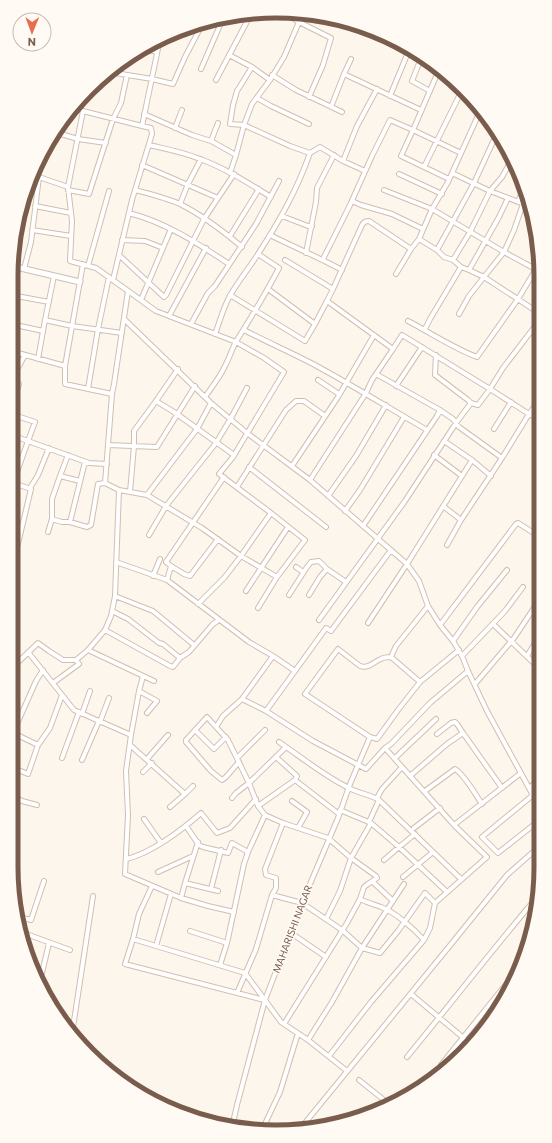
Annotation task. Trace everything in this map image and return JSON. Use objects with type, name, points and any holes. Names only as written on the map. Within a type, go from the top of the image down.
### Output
[{"type":"street","points":[[294,19],[331,38],[323,65],[309,96]]},
{"type":"street","points":[[216,80],[248,20]]},
{"type":"street","points":[[119,254],[149,284],[164,297],[166,295],[204,219],[232,174],[244,125],[252,104],[284,57],[299,22]]},
{"type":"street","points":[[201,69],[220,24]]},
{"type":"street","points":[[116,73],[173,84],[199,30]]},
{"type":"street","points":[[142,126],[158,47]]},
{"type":"street","points":[[152,51],[157,52]]},
{"type":"street","points":[[229,54],[271,78],[342,112]]},
{"type":"street","points":[[390,96],[407,54]]},
{"type":"street","points":[[331,107],[351,59]]},
{"type":"street","points":[[419,61],[412,81],[430,91]]},
{"type":"street","points":[[252,67],[237,91],[230,124],[244,125],[290,146],[310,153]]},
{"type":"street","points":[[344,74],[421,110]]},
{"type":"street","points":[[437,74],[401,156],[450,179]]},
{"type":"street","points":[[24,269],[31,242],[39,177],[89,194],[113,119],[121,103],[127,75]]},
{"type":"street","points":[[343,161],[357,126],[377,89]]},
{"type":"street","points":[[424,167],[459,95]]},
{"type":"street","points":[[257,98],[309,124]]},
{"type":"street","points":[[82,107],[83,111],[68,188],[72,221],[70,261],[96,268],[156,311],[236,342],[264,358],[284,372],[234,455],[219,474],[305,540],[277,577],[258,608]]},
{"type":"street","points":[[175,128],[182,110]]},
{"type":"street","points":[[83,111],[151,128]]},
{"type":"street","points":[[144,114],[192,135],[210,141],[236,155]]},
{"type":"street","points":[[396,274],[419,239],[432,209],[450,179],[477,115]]},
{"type":"street","points":[[113,280],[135,190],[152,134],[151,128],[154,118]]},
{"type":"street","points":[[323,259],[390,120],[461,153]]},
{"type":"street","points":[[210,141],[218,123]]},
{"type":"street","points":[[60,134],[78,139],[106,143]]},
{"type":"street","points":[[437,250],[474,183],[494,139]]},
{"type":"street","points":[[149,145],[201,159],[232,174],[271,197]]},
{"type":"street","points":[[216,334],[230,295],[282,216],[298,185],[310,153],[320,147],[343,161],[365,171]]},
{"type":"street","points":[[306,253],[312,226],[317,188],[334,155]]},
{"type":"street","points":[[180,204],[188,184],[201,159]]},
{"type":"street","points":[[142,165],[218,198]]},
{"type":"street","points":[[453,260],[470,232],[490,191],[502,177],[509,165]]},
{"type":"street","points":[[452,173],[490,191],[523,204],[514,230],[504,252],[470,296],[459,314]]},
{"type":"street","points":[[399,174],[442,194]]},
{"type":"street","points":[[190,324],[208,293],[215,286],[256,224],[279,181]]},
{"type":"street","points":[[230,236],[259,189]]},
{"type":"street","points":[[135,190],[180,204],[230,236],[242,246]]},
{"type":"street","points":[[384,190],[432,209],[534,268]]},
{"type":"street","points":[[88,266],[109,191]]},
{"type":"street","points":[[518,202],[521,195]]},
{"type":"street","points":[[468,270],[486,241],[508,198]]},
{"type":"street","points":[[352,200],[392,214],[423,229]]},
{"type":"street","points":[[35,206],[71,213]]},
{"type":"street","points":[[129,213],[144,217],[193,240],[229,264]]},
{"type":"street","points":[[282,216],[308,226],[312,226]]},
{"type":"street","points":[[230,295],[305,340],[333,289],[363,222],[369,221],[411,250]]},
{"type":"street","points":[[141,300],[171,229]]},
{"type":"street","points":[[32,230],[71,236]]},
{"type":"street","points":[[270,236],[306,253],[323,259],[342,270]]},
{"type":"street","points":[[419,239],[437,250],[444,257],[453,260],[461,267],[484,277],[534,310]]},
{"type":"street","points":[[122,240],[145,241],[163,248]]},
{"type":"street","points":[[169,316],[206,248]]},
{"type":"street","points":[[205,397],[226,365],[236,342],[256,310],[279,268],[258,254]]},
{"type":"street","points":[[285,260],[333,289]]},
{"type":"street","points":[[83,264],[65,366],[65,384],[112,394]]},
{"type":"street","points":[[425,329],[461,267]]},
{"type":"street","points":[[18,268],[80,282]]},
{"type":"street","points":[[408,322],[425,329],[467,354],[477,357],[534,275]]},
{"type":"street","points":[[38,359],[54,276]]},
{"type":"street","points":[[88,389],[98,329],[109,277]]},
{"type":"street","points":[[268,289],[315,324]]},
{"type":"street","points":[[105,483],[112,394],[128,291]]},
{"type":"street","points":[[18,296],[49,302]]},
{"type":"street","points":[[327,301],[394,349]]},
{"type":"street","points":[[124,319],[178,369],[211,403],[264,446],[310,480],[407,564],[419,581],[428,606],[459,650],[487,711],[533,795],[482,837],[498,853],[534,825]]},
{"type":"street","points":[[45,320],[72,326],[122,333]]},
{"type":"street","points":[[18,326],[43,331]]},
{"type":"street","points":[[436,356],[435,375],[471,403],[478,405],[503,368],[534,328]]},
{"type":"street","points":[[244,330],[347,383],[427,430]]},
{"type":"street","points":[[292,466],[338,398],[374,334]]},
{"type":"street","points":[[310,480],[366,394],[372,380],[402,335],[534,416]]},
{"type":"street","points":[[396,386],[422,347]]},
{"type":"street","points":[[18,353],[65,366]]},
{"type":"street","points":[[18,366],[25,355]]},
{"type":"street","points":[[130,492],[134,431],[178,369]]},
{"type":"street","points":[[376,374],[440,410],[453,419],[459,427],[502,458]]},
{"type":"street","points":[[318,380],[339,394]]},
{"type":"street","points":[[108,445],[157,447],[195,386]]},
{"type":"street","points":[[150,535],[166,506],[216,443],[247,388]]},
{"type":"street","points":[[156,401],[234,455]]},
{"type":"street","points":[[237,487],[286,410],[296,401],[304,401],[325,416]]},
{"type":"street","points":[[494,429],[511,402]]},
{"type":"street","points":[[147,495],[197,429],[211,403]]},
{"type":"street","points":[[319,620],[378,539],[471,403]]},
{"type":"street","points":[[328,496],[356,456],[386,405]]},
{"type":"street","points":[[447,545],[461,520],[491,476],[534,407]]},
{"type":"street","points":[[363,526],[440,410]]},
{"type":"street","points":[[18,416],[35,422],[18,467]]},
{"type":"street","points":[[345,511],[360,490],[404,417]]},
{"type":"street","points":[[18,437],[85,462],[107,464]]},
{"type":"street","points":[[444,441],[472,460],[491,476]]},
{"type":"street","points":[[18,544],[30,488],[38,475],[49,448]]},
{"type":"street","points":[[48,532],[52,520],[52,499],[68,455]]},
{"type":"street","points":[[434,455],[462,476]]},
{"type":"street","points":[[368,623],[472,460]]},
{"type":"street","points":[[70,522],[85,462]]},
{"type":"street","points":[[249,467],[326,527]]},
{"type":"street","points":[[60,476],[80,481]]},
{"type":"street","points":[[218,539],[190,576],[166,562],[224,477]]},
{"type":"street","points":[[52,520],[70,522],[87,527],[91,525],[98,484],[105,483],[119,490],[147,495],[193,522],[241,556],[277,577]]},
{"type":"street","points":[[18,485],[30,488]]},
{"type":"street","points":[[18,662],[38,643],[63,660],[76,660],[88,650],[105,630],[111,616],[115,596],[119,490]]},
{"type":"street","points":[[443,506],[461,520]]},
{"type":"street","points":[[198,604],[224,578],[271,513]]},
{"type":"street","points":[[440,625],[516,524],[518,523],[534,533]]},
{"type":"street","points":[[246,591],[288,527]]},
{"type":"street","points":[[18,528],[22,529]]},
{"type":"street","points":[[266,711],[326,628],[331,631],[391,550]]},
{"type":"street","points":[[153,576],[160,560]]},
{"type":"street","points":[[289,595],[311,562],[319,561],[327,569],[346,582]]},
{"type":"street","points":[[116,562],[167,580],[249,642],[295,671]]},
{"type":"street","points":[[167,580],[171,566]]},
{"type":"street","points":[[296,567],[303,572]]},
{"type":"street","points":[[309,595],[320,577],[327,569]]},
{"type":"street","points":[[453,641],[477,607],[507,570]]},
{"type":"street","points":[[462,656],[505,611],[523,587]]},
{"type":"street","points":[[115,596],[153,611],[194,645]]},
{"type":"street","points":[[428,606],[396,646],[390,657],[381,659],[364,668],[338,649],[305,694],[370,737],[377,739],[420,682],[459,650]]},
{"type":"street","points":[[475,684],[511,642],[534,608]]},
{"type":"street","points":[[112,611],[128,619],[180,658]]},
{"type":"street","points":[[105,630],[173,667],[180,658],[189,652],[213,624],[219,620]]},
{"type":"street","points":[[493,624],[534,663]]},
{"type":"street","points":[[527,656],[534,645]]},
{"type":"street","points":[[88,650],[154,681]]},
{"type":"street","points":[[28,652],[74,710],[131,735]]},
{"type":"street","points":[[216,727],[223,716],[242,699],[273,656]]},
{"type":"street","points":[[390,657],[420,682]]},
{"type":"street","points":[[53,683],[79,664],[76,660]]},
{"type":"street","points":[[18,720],[42,670]]},
{"type":"street","points":[[242,699],[266,711],[313,741],[366,769],[430,704],[468,671]]},
{"type":"street","points":[[143,676],[131,735],[126,771],[128,815],[125,874],[181,898],[234,912]]},
{"type":"street","points":[[62,758],[90,691]]},
{"type":"street","points":[[139,691],[157,701],[146,713]]},
{"type":"street","points":[[18,770],[28,774],[38,745],[50,728],[62,695]]},
{"type":"street","points":[[82,760],[109,698]]},
{"type":"street","points":[[265,730],[238,760],[226,777],[222,780],[202,761],[186,742],[186,740],[207,717],[226,737],[238,760],[249,783],[258,806],[265,815],[283,823],[328,838],[377,878],[364,887],[360,899],[342,930],[284,1024]]},
{"type":"street","points":[[395,758],[436,719]]},
{"type":"street","points":[[437,734],[451,723],[455,722],[502,788]]},
{"type":"street","points":[[195,730],[214,749],[226,737]]},
{"type":"street","points":[[410,776],[462,733]]},
{"type":"street","points":[[147,759],[168,735]]},
{"type":"street","points":[[18,736],[38,745]]},
{"type":"street","name":"MAHARISHI NAGAR","points":[[233,1121],[265,1000],[302,902],[370,737]]},
{"type":"street","points":[[279,742],[332,779],[348,788],[378,799],[461,880]]},
{"type":"street","points":[[130,745],[185,794]]},
{"type":"street","points":[[232,798],[286,747]]},
{"type":"street","points":[[328,1056],[371,1002],[424,940],[430,928],[435,903],[487,857],[454,825],[385,748]]},
{"type":"street","points":[[258,806],[295,780],[297,776],[276,757]]},
{"type":"street","points":[[143,772],[152,763]]},
{"type":"street","points":[[326,919],[340,892],[351,858],[370,822],[382,789],[402,767]]},
{"type":"street","points":[[425,791],[454,769],[458,771],[466,780],[482,804]]},
{"type":"street","points":[[454,825],[521,773]]},
{"type":"street","points":[[295,780],[339,812],[370,822],[399,846],[447,892]]},
{"type":"street","points":[[530,788],[534,783]]},
{"type":"street","points":[[170,807],[193,786]]},
{"type":"street","points":[[18,799],[37,805]]},
{"type":"street","points":[[126,859],[161,843],[186,826],[200,813],[217,833],[230,828],[256,799]]},
{"type":"street","points":[[292,801],[307,812],[298,828]]},
{"type":"street","points":[[414,828],[440,808]]},
{"type":"street","points":[[220,965],[227,943],[244,864],[265,815]]},
{"type":"street","points":[[144,819],[161,843]]},
{"type":"street","points":[[237,993],[256,949],[272,895],[276,888],[276,878],[266,875],[265,869],[283,823]]},
{"type":"street","points":[[186,826],[199,845],[203,847],[221,850],[228,853],[232,843],[248,852]]},
{"type":"street","points":[[384,860],[415,834]]},
{"type":"street","points":[[181,898],[198,842]]},
{"type":"street","points":[[211,889],[221,850]]},
{"type":"street","points":[[403,877],[433,852]]},
{"type":"street","points":[[305,1123],[507,874],[534,852]]},
{"type":"street","points":[[158,872],[193,856]]},
{"type":"street","points":[[23,918],[32,920],[44,882]]},
{"type":"street","points":[[185,883],[218,891]]},
{"type":"street","points":[[374,883],[393,901]]},
{"type":"street","points":[[308,1040],[332,1002],[362,948],[404,884]]},
{"type":"street","points":[[152,886],[139,914],[125,964],[265,1000]]},
{"type":"street","points":[[272,895],[302,902],[342,930],[362,948],[380,953],[425,893],[435,903]]},
{"type":"street","points":[[156,946],[172,894]]},
{"type":"street","points":[[73,1027],[94,896]]},
{"type":"street","points":[[360,899],[387,910],[404,921],[424,940]]},
{"type":"street","points":[[407,1057],[493,949],[532,904]]},
{"type":"street","points":[[190,931],[227,943]]},
{"type":"street","points":[[291,933],[326,957]]},
{"type":"street","points":[[27,934],[70,950]]},
{"type":"street","points":[[133,939],[245,973],[281,1022],[308,1040],[348,1071]]},
{"type":"street","points":[[42,973],[49,943]]},
{"type":"street","points":[[441,1065],[502,990]]},
{"type":"street","points":[[411,994],[466,1041]]},
{"type":"street","points":[[265,1124],[280,1092],[298,1033]]},
{"type":"street","points":[[359,1080],[384,1101]]}]
